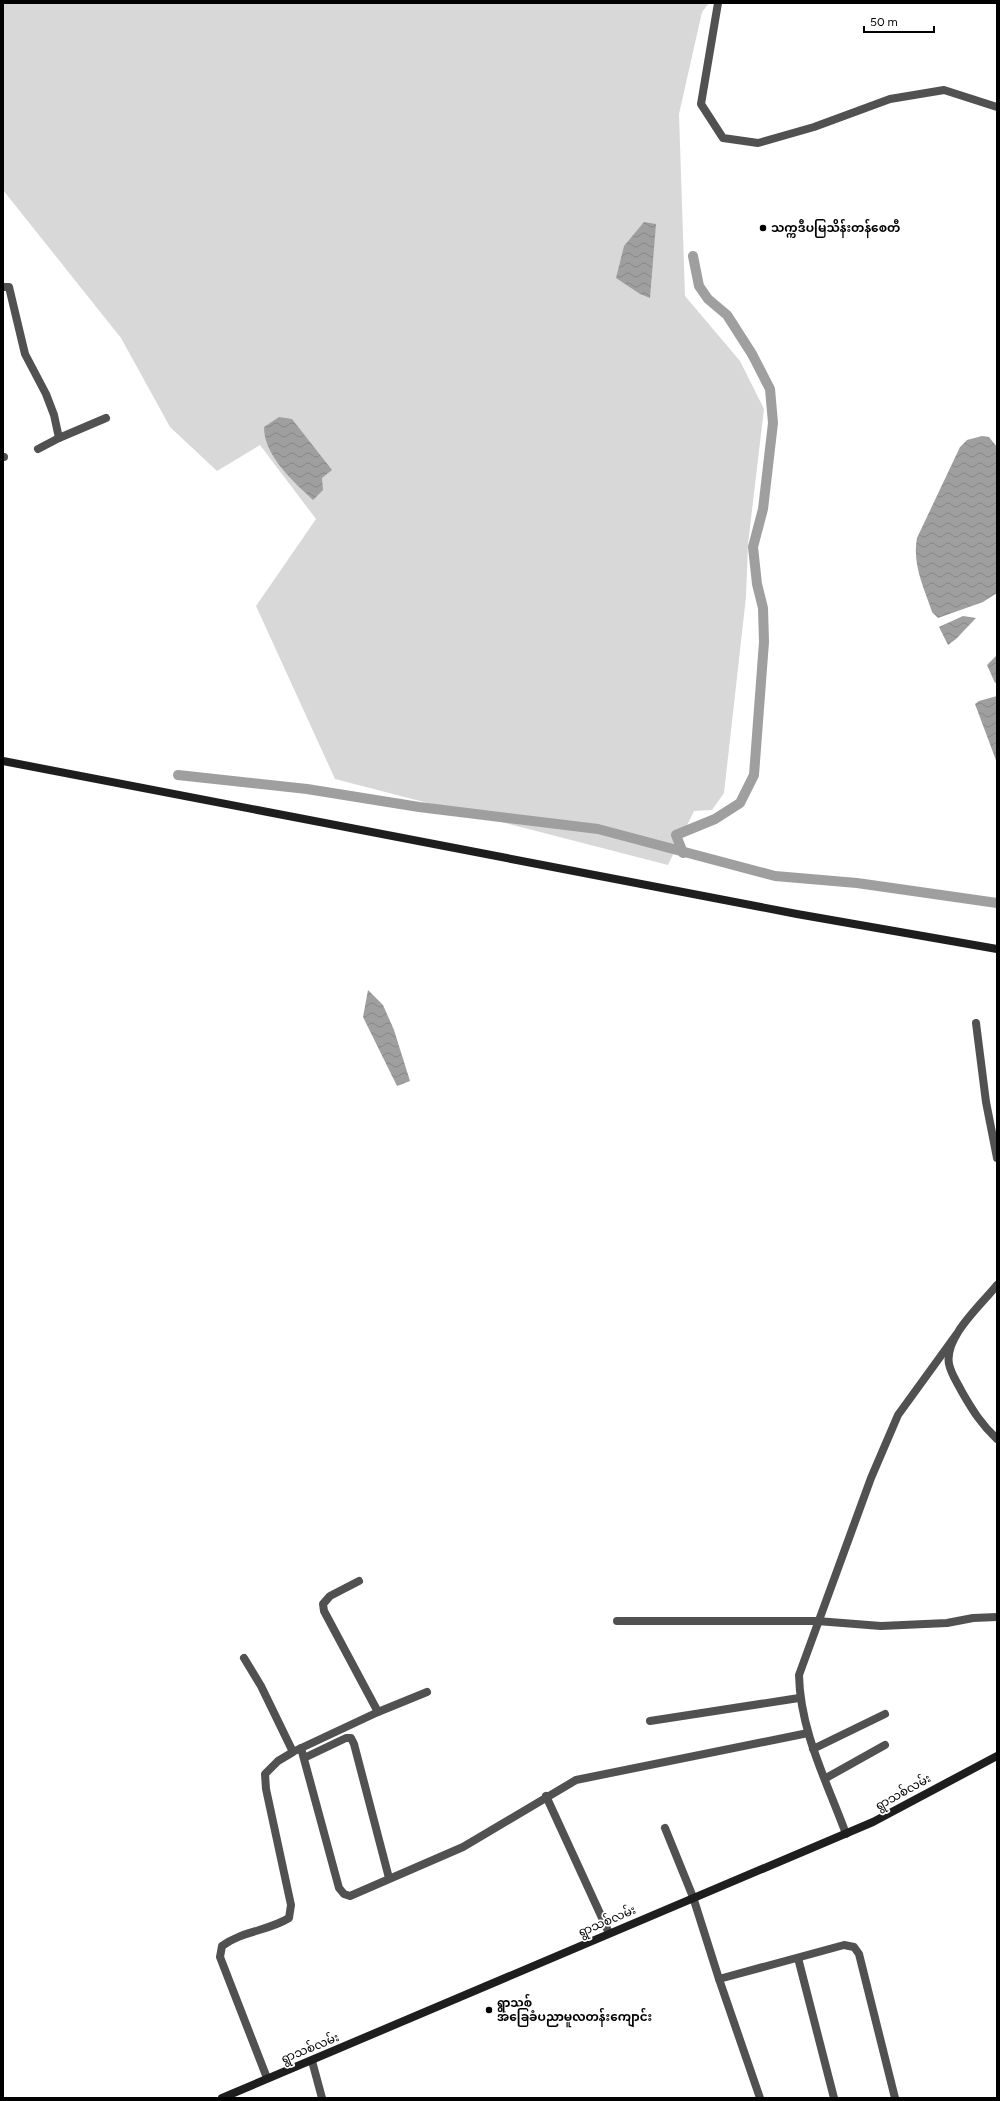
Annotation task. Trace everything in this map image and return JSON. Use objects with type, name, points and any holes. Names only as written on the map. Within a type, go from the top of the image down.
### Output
[{"type":"main road","points":[[3,761],[797,914],[997,949]]},
{"type":"main road","name":"ရွာသစ်လမ်း","points":[[222,2098],[267,2078],[312,2061],[694,1897],[846,1834],[873,1822],[997,1756]]},
{"type":"street","points":[[718,3],[701,104],[723,138],[758,143],[814,127],[890,99],[944,90],[997,107]]},
{"type":"street","points":[[3,287],[9,287],[25,354],[46,394],[54,415],[59,438]]},
{"type":"street","points":[[38,449],[59,438],[106,418]]},
{"type":"street","points":[[976,1023],[986,1102],[997,1158]]},
{"type":"street","points":[[846,1834],[808,1733],[799,1698],[799,1675],[817,1621],[871,1478],[898,1415],[956,1335],[997,1285]]},
{"type":"street","points":[[956,1335],[949,1350],[949,1365],[957,1383],[981,1425],[997,1439]]},
{"type":"street","points":[[359,1581],[330,1596],[324,1604],[324,1611],[378,1712]]},
{"type":"street","points":[[617,1621],[817,1621],[881,1626],[915,1625],[997,1617]]},
{"type":"street","points":[[244,1658],[260,1686],[293,1752]]},
{"type":"street","points":[[267,2078],[220,1957],[222,1946],[233,1938],[277,1925],[289,1918],[291,1905],[266,1789],[265,1774],[278,1761],[293,1752],[378,1712],[427,1692]]},
{"type":"street","points":[[650,1720],[799,1698]]},
{"type":"street","points":[[813,1748],[885,1714]]},
{"type":"street","points":[[302,1748],[339,1888],[344,1894],[350,1896],[463,1847],[546,1796],[576,1780],[808,1733]]},
{"type":"street","points":[[304,1758],[346,1738],[350,1738],[354,1744],[389,1878]]},
{"type":"street","points":[[826,1778],[885,1745]]},
{"type":"street","points":[[546,1796],[609,1933]]},
{"type":"street","points":[[665,1828],[694,1897],[719,1979],[760,2098]]},
{"type":"street","points":[[719,1979],[844,1945],[854,1947],[859,1954],[895,2098]]},
{"type":"street","points":[[798,1958],[834,2098]]},
{"type":"street","points":[[312,2061],[322,2098]]},
{"type":"shaded area","points":[[3,3],[709,3],[702,12],[679,114],[685,296],[740,361],[764,409],[748,544],[746,597],[724,793],[712,810],[694,811],[668,865],[335,779],[256,606],[316,519],[260,445],[217,471],[170,427],[121,338],[3,190]]},
{"type":"water","points":[[644,222],[656,224],[650,298],[640,294],[616,278],[624,246]]},
{"type":"water","points":[[279,417],[292,419],[332,470],[322,478],[323,490],[313,500],[281,467],[269,448],[265,438],[264,427]]},
{"type":"water","points":[[982,436],[989,437],[997,447],[997,593],[983,602],[938,618],[932,612],[917,567],[917,538],[960,447],[967,440]]},
{"type":"water","points":[[963,616],[976,618],[956,639],[948,645],[939,627]]},
{"type":"water","points":[[997,655],[997,682],[995,683],[987,665]]},
{"type":"water","points":[[997,696],[997,763],[975,704],[979,701]]},
{"type":"water","points":[[368,990],[383,1005],[394,1030],[410,1081],[397,1086],[363,1017]]},
{"type":"waterway","points":[[683,853],[676,835],[715,819],[740,803],[754,775],[764,642],[763,608],[757,584],[753,547],[763,509],[773,423],[770,389],[752,354],[727,315],[708,299],[699,286],[693,256]]},
{"type":"waterway","points":[[178,775],[307,789],[419,807],[598,829],[775,876],[857,883],[997,903]]},
{"type":"place","name":"သက္ကဒီပမြသိန်းတန်စေတီ","points":[[763,228]]},
{"type":"place","name":"ရွာသစ် အခြေခံပညာမူလတန်းကျောင်း","points":[[489,2010]]}]
